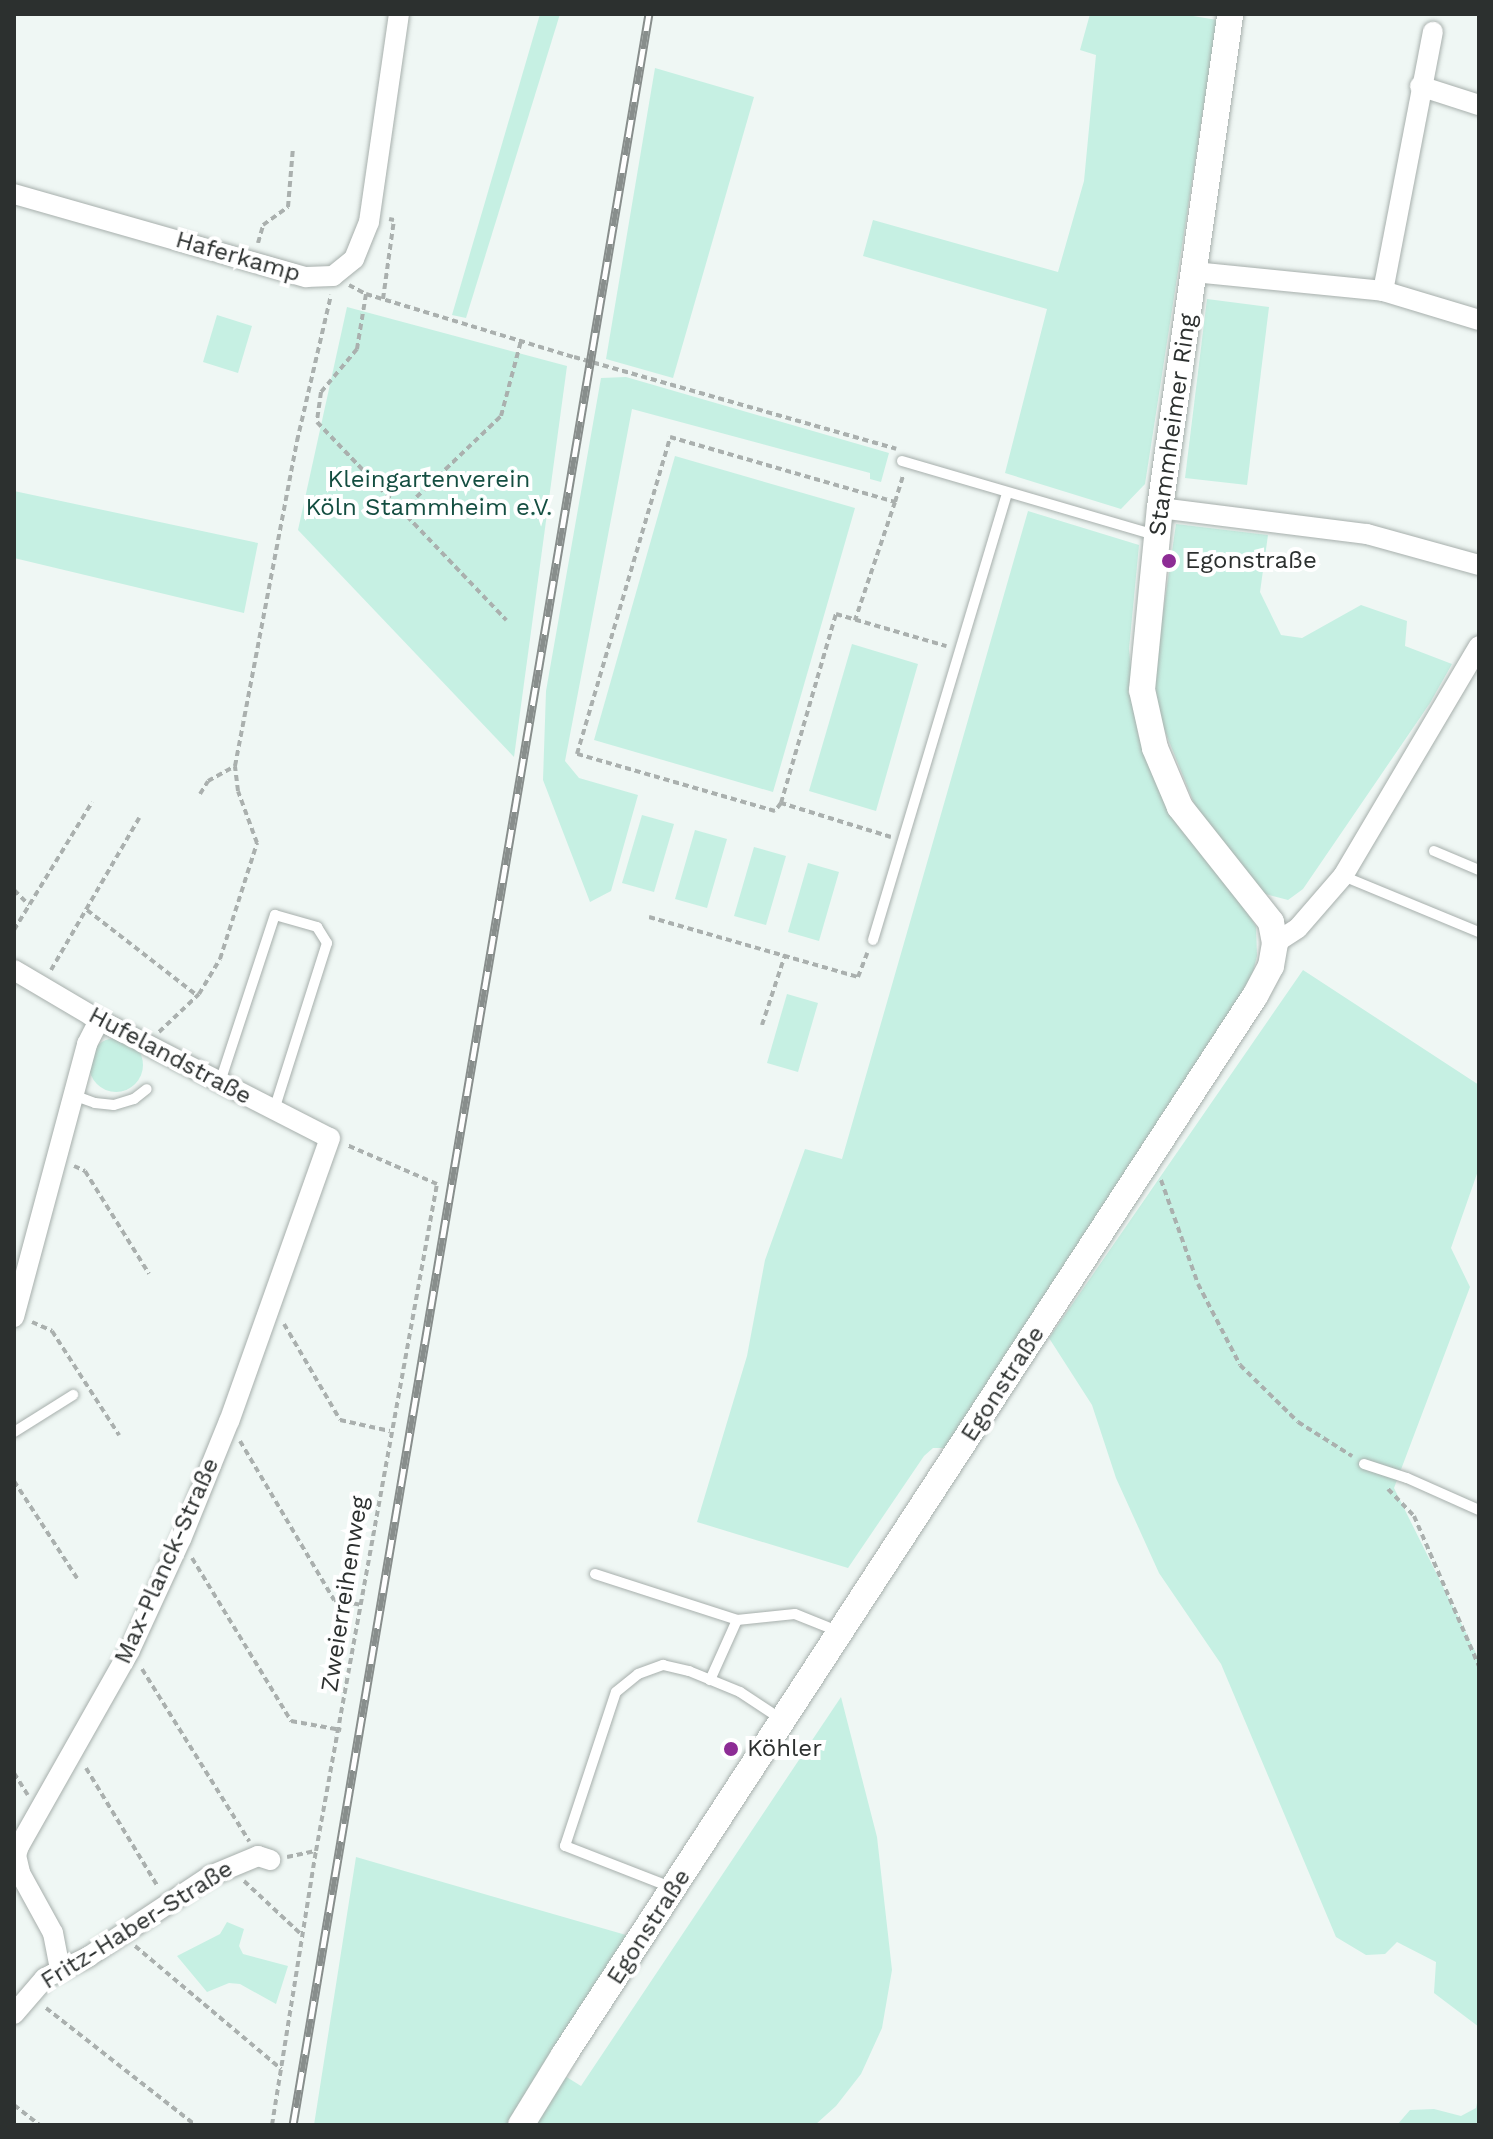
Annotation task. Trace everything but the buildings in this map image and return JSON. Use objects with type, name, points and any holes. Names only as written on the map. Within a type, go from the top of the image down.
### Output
[{"type":"street","name":"Haferkamp","points":[[14,194],[306,277],[333,276],[354,259],[370,216],[399,14]]},
{"type":"street","name":"Stammheimer Ring","points":[[1230,14],[1160,508],[1142,690],[1155,748],[1180,807],[1271,922],[1275,943]]},
{"type":"street","points":[[1383,291],[1420,86],[1433,32]]},
{"type":"street","points":[[1420,86],[1479,105]]},
{"type":"street","points":[[1194,272],[1383,291],[1479,320]]},
{"type":"street","points":[[1160,508],[1367,534],[1479,565]]},
{"type":"street","points":[[1275,943],[1298,928],[1343,876],[1478,649]]},
{"type":"street","name":"Egonstraße","points":[[521,2125],[1255,996],[1271,966],[1275,943]]},
{"type":"street","name":"Hufelandstraße","points":[[14,970],[219,1084],[330,1138]]},
{"type":"street","points":[[14,1315],[87,1044],[99,1020]]},
{"type":"street","name":"Max-Planck-Straße","points":[[60,1968],[58,1943],[20,1873],[16,1855],[25,1833],[130,1650],[181,1539],[229,1421],[330,1138]]},
{"type":"street","name":"Fritz-Haber-Straße","points":[[14,2014],[28,1995],[60,1968],[88,1957],[227,1866],[264,1858]]},
{"type":"lane","points":[[905,462],[1157,536]]},
{"type":"lane","points":[[873,940],[1007,493]]},
{"type":"lane","points":[[1434,851],[1479,870]]},
{"type":"lane","points":[[1343,876],[1479,932]]},
{"type":"lane","points":[[219,1084],[275,915],[317,927],[327,943],[274,1110]]},
{"type":"lane","points":[[73,1095],[95,1103],[114,1105],[134,1099],[147,1089]]},
{"type":"lane","points":[[14,1432],[73,1395]]},
{"type":"lane","points":[[1364,1464],[1407,1478],[1479,1510]]},
{"type":"lane","points":[[595,1574],[737,1620],[795,1614],[840,1633]]},
{"type":"lane","points":[[710,1680],[737,1620]]},
{"type":"lane","points":[[675,1889],[565,1846],[616,1692],[638,1674],[663,1665],[740,1692],[784,1721]]},
{"type":"path","points":[[254,262],[263,225],[288,207],[293,147]]},
{"type":"path","points":[[370,216],[394,220],[383,299]]},
{"type":"path","points":[[150,1045],[161,1029],[198,996],[220,959],[257,843],[238,791],[235,766],[333,276],[366,294],[897,449],[905,462],[895,502],[855,620]]},
{"type":"path","points":[[366,294],[357,349],[321,392],[317,422],[506,620]]},
{"type":"path","points":[[402,511],[501,416],[521,341]]},
{"type":"path","points":[[895,502],[670,437],[577,754],[775,811],[781,803],[836,614],[960,650]]},
{"type":"path","points":[[200,794],[208,781],[235,766]]},
{"type":"path","points":[[14,930],[92,802]]},
{"type":"path","points":[[781,803],[903,840]]},
{"type":"path","points":[[50,972],[139,818]]},
{"type":"path","points":[[14,890],[29,905]]},
{"type":"path","points":[[87,910],[198,996]]},
{"type":"path","points":[[649,917],[858,977],[873,940]]},
{"type":"path","points":[[762,1025],[785,955]]},
{"type":"path","name":"Zweierreihenweg","points":[[272,2125],[316,1851],[341,1730],[390,1431],[437,1184],[330,1138]]},
{"type":"path","points":[[56,1159],[85,1171],[149,1274]]},
{"type":"path","points":[[1147,1163],[1159,1175],[1198,1284],[1240,1365],[1298,1422],[1364,1464],[1414,1516],[1479,1666]]},
{"type":"path","points":[[271,1301],[340,1420],[390,1431]]},
{"type":"path","points":[[14,1315],[52,1331],[119,1435]]},
{"type":"path","points":[[229,1421],[334,1600],[361,1605]]},
{"type":"path","points":[[14,1481],[77,1578]]},
{"type":"path","points":[[181,1539],[291,1721],[341,1730]]},
{"type":"path","points":[[130,1650],[264,1858],[316,1851]]},
{"type":"path","points":[[74,1748],[167,1903]]},
{"type":"path","points":[[227,1866],[303,1936]]},
{"type":"path","points":[[121,1934],[282,2070]]},
{"type":"path","points":[[28,1995],[195,2125]]},
{"type":"path","points":[[14,2105],[40,2125]]},
{"type":"green space","points":[[540,14],[560,14],[466,318],[452,315]]},
{"type":"green space","points":[[1090,14],[1181,14],[1217,20],[1145,484],[1121,509],[1005,473],[1047,309],[863,256],[873,220],[1058,272],[1084,181],[1096,55],[1080,50]]},
{"type":"green space","points":[[655,68],[754,97],[673,378],[606,359]]},
{"type":"green space","points":[[1207,299],[1269,307],[1247,485],[1185,478]]},
{"type":"green space","name":"Kleingartenverein Köln Stammheim e.V.","points":[[347,307],[567,366],[514,757],[298,530]]},
{"type":"green space","points":[[217,315],[252,326],[238,373],[203,362]]},
{"type":"green space","points":[[626,377],[889,453],[881,482],[870,479],[870,473],[632,409],[565,761],[579,778],[638,795],[611,891],[590,902],[543,780],[546,691],[601,378]]},
{"type":"green space","points":[[675,456],[855,508],[773,792],[594,740]]},
{"type":"green space","points":[[14,491],[258,543],[244,613],[14,558]]},
{"type":"green space","points":[[1028,511],[1139,545],[1129,649],[1138,735],[1177,825],[1228,885],[1256,926],[1257,956],[1250,984],[950,1448],[933,1448],[924,1456],[848,1568],[697,1522],[747,1356],[765,1260],[805,1149],[842,1159]]},
{"type":"green space","points":[[1176,524],[1268,535],[1260,592],[1281,635],[1302,638],[1361,605],[1407,621],[1405,646],[1452,664],[1430,703],[1303,889],[1288,900],[1262,893],[1196,808],[1158,714],[1153,682]]},
{"type":"green space","points":[[852,644],[918,664],[876,811],[809,791]]},
{"type":"green space","points":[[642,815],[674,824],[654,892],[622,883]]},
{"type":"green space","points":[[695,830],[727,839],[707,908],[675,899]]},
{"type":"green space","points":[[754,847],[786,856],[766,925],[734,916]]},
{"type":"green space","points":[[808,863],[839,872],[819,941],[788,932]]},
{"type":"green space","points":[[1303,970],[1479,1085],[1479,1168],[1451,1248],[1470,1287],[1394,1488],[1479,1659],[1479,2027],[1434,1993],[1436,1962],[1397,1942],[1385,1954],[1366,1955],[1336,1937],[1221,1664],[1159,1573],[1116,1478],[1092,1405],[1049,1338]]},
{"type":"green space","points":[[787,994],[818,1003],[798,1072],[767,1063]]},
{"type":"green space","points":[[116,1038],[135,1046],[143,1065],[135,1084],[116,1092],[97,1084],[89,1065],[97,1046]]},
{"type":"green space","points":[[841,1697],[877,1837],[892,1970],[882,2028],[861,2074],[836,2106],[815,2125],[314,2125],[356,1857],[633,1937],[549,2066],[581,2086]]},
{"type":"green space","points":[[227,1922],[244,1929],[239,1946],[243,1954],[288,1966],[276,2004],[240,1984],[229,1983],[207,1992],[177,1956],[220,1934]]},
{"type":"green space","points":[[1479,2093],[1479,2125],[1397,2125],[1410,2110],[1434,2109],[1461,2116],[1476,2108]]},
{"type":"railway","points":[[293,2125],[649,14]]},
{"type":"place","name":"Egonstraße","points":[[1169,561]]},
{"type":"place","name":"Köhler","points":[[731,1749]]}]
